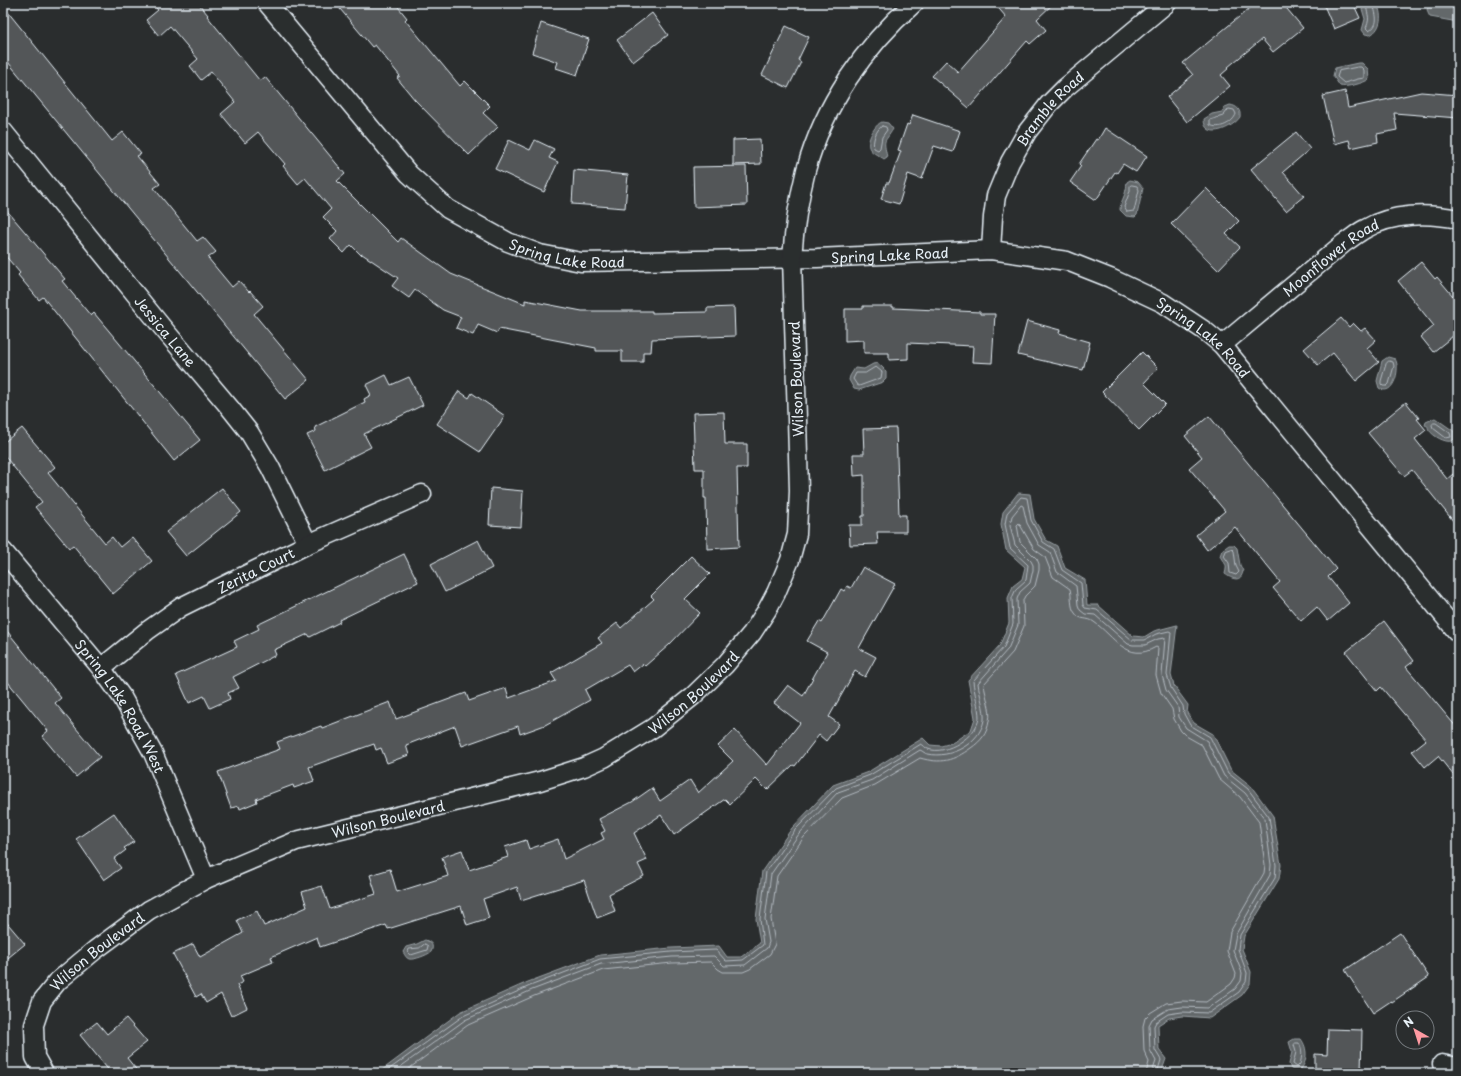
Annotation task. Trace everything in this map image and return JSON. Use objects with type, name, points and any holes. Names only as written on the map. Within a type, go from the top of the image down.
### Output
[{"type":"street","name":"Spring Lake Road","points":[[268,3],[409,174],[448,209],[508,242],[540,254],[581,262],[792,258],[991,250],[1067,261],[1110,278],[1163,303],[1205,331],[1222,345],[1458,633]]},
{"type":"street","name":"Wilson Boulevard","points":[[44,1073],[35,1057],[34,1025],[42,1001],[58,981],[95,950],[148,910],[206,879],[296,841],[540,781],[584,767],[604,758],[653,728],[693,696],[725,665],[752,633],[776,593],[790,560],[797,534],[797,419],[792,258],[794,235],[806,171],[813,149],[831,106],[849,76],[870,48],[899,16],[914,3]]},
{"type":"street","name":"Bramble Road","points":[[991,250],[996,196],[1010,162],[1027,132],[1049,104],[1065,88],[1167,3]]},
{"type":"street","name":"Jessica Lane","points":[[3,131],[248,432],[270,468],[308,544]]},
{"type":"street","name":"Moonflower Road","points":[[1222,345],[1344,243],[1365,229],[1384,220],[1398,217],[1443,216],[1458,219]]},
{"type":"street","name":"Zerita Court","points":[[101,668],[147,631],[181,608],[308,544],[422,494]]},
{"type":"street","name":"Spring Lake Road West","points":[[3,551],[101,668],[122,697],[153,753],[206,879]]},
{"type":"water","points":[[1363,3],[1376,3],[1380,11],[1379,25],[1370,35],[1365,34],[1362,30],[1365,19],[1362,9]]},
{"type":"water","points":[[1432,3],[1458,7],[1458,22],[1430,17],[1427,9]]},
{"type":"water","points":[[1362,63],[1368,69],[1369,79],[1355,85],[1340,86],[1333,76],[1335,68]]},
{"type":"water","points":[[1230,105],[1237,107],[1239,110],[1240,117],[1236,121],[1226,128],[1214,131],[1209,130],[1205,126],[1204,119],[1212,114],[1222,112],[1225,107]]},
{"type":"water","points":[[882,122],[888,123],[893,129],[885,142],[887,157],[884,159],[872,152],[869,146],[870,138],[876,126]]},
{"type":"water","points":[[1130,180],[1138,182],[1143,188],[1137,215],[1135,217],[1126,216],[1120,210],[1127,182]]},
{"type":"water","points":[[1388,357],[1395,359],[1397,363],[1397,374],[1389,389],[1384,390],[1379,388],[1377,381],[1382,361]]},
{"type":"water","points":[[878,363],[886,371],[886,379],[883,382],[859,390],[854,389],[849,380],[855,368],[864,369]]},
{"type":"water","points":[[1435,418],[1455,432],[1455,438],[1452,441],[1446,441],[1436,437],[1429,430],[1428,426],[1425,425],[1426,422]]},
{"type":"water","points":[[1018,493],[1030,494],[1034,519],[1046,540],[1057,546],[1065,568],[1085,580],[1087,605],[1098,605],[1133,636],[1144,637],[1154,631],[1177,625],[1171,675],[1174,686],[1188,705],[1187,713],[1194,723],[1213,734],[1231,770],[1251,786],[1273,816],[1281,865],[1279,879],[1244,936],[1242,949],[1251,972],[1250,984],[1242,995],[1210,1018],[1182,1016],[1169,1018],[1158,1025],[1159,1050],[1166,1059],[1161,1073],[378,1073],[460,1012],[528,982],[600,955],[671,948],[719,946],[727,957],[741,957],[760,943],[756,919],[762,871],[792,828],[833,785],[868,772],[923,738],[930,745],[941,746],[952,743],[971,730],[975,718],[968,680],[1000,645],[1009,623],[1008,598],[1013,586],[1022,579],[1025,567],[1006,550],[1001,524],[1003,512]]},
{"type":"water","points":[[1229,545],[1234,545],[1237,548],[1240,565],[1243,571],[1242,575],[1238,579],[1225,574],[1226,566],[1220,556],[1222,550]]},
{"type":"water","points":[[425,940],[432,944],[431,952],[414,959],[409,959],[406,957],[403,952],[406,947]]},
{"type":"water","points":[[1294,1039],[1301,1039],[1306,1051],[1304,1064],[1299,1071],[1291,1069],[1289,1064],[1292,1052],[1289,1042]]},
{"type":"building","points":[[152,3],[198,3],[260,81],[265,77],[345,174],[337,181],[398,242],[401,238],[451,274],[525,304],[525,300],[582,311],[652,311],[652,313],[707,312],[707,308],[734,307],[735,336],[652,339],[651,352],[643,352],[643,362],[622,362],[622,351],[596,351],[596,348],[499,329],[497,333],[478,325],[473,335],[456,328],[461,317],[443,310],[415,290],[409,298],[392,286],[398,278],[362,254],[361,255],[351,245],[344,253],[330,239],[337,231],[323,217],[331,209],[305,178],[298,184],[283,166],[285,164],[258,132],[245,143],[221,114],[235,102],[211,72],[201,80],[190,66],[198,59],[170,26],[159,36],[146,20],[158,10]]},
{"type":"building","points":[[335,3],[395,3],[407,18],[405,20],[460,86],[465,81],[490,106],[483,113],[498,127],[469,155],[415,100],[397,78],[400,76],[375,45],[372,47]]},
{"type":"building","points":[[994,3],[1054,3],[1037,19],[1046,30],[1030,44],[1027,41],[969,108],[932,76],[946,61],[958,72],[1006,17]]},
{"type":"building","points":[[1256,3],[1282,3],[1303,28],[1273,52],[1262,39],[1228,67],[1229,68],[1221,75],[1230,86],[1187,122],[1167,97],[1193,75],[1183,63]]},
{"type":"building","points":[[1323,3],[1353,3],[1360,18],[1334,29]]},
{"type":"building","points":[[3,6],[112,141],[123,132],[141,154],[137,156],[160,184],[154,188],[197,241],[203,237],[216,252],[208,258],[232,287],[239,281],[263,306],[254,314],[309,380],[285,399],[3,56]]},
{"type":"building","points":[[652,13],[668,35],[633,62],[617,40]]},
{"type":"building","points":[[541,23],[589,39],[577,75],[556,68],[558,62],[532,53]]},
{"type":"building","points":[[786,26],[809,37],[798,60],[801,62],[788,88],[762,75]]},
{"type":"building","points":[[1345,91],[1348,108],[1421,92],[1458,95],[1458,118],[1394,113],[1397,130],[1377,134],[1378,142],[1351,148],[1349,140],[1334,144],[1323,96]]},
{"type":"building","points":[[913,115],[960,131],[953,152],[934,146],[922,179],[908,174],[899,204],[881,199],[886,183],[889,183],[901,151],[898,150],[907,124],[909,125]]},
{"type":"building","points":[[1105,128],[1147,156],[1136,172],[1123,164],[1117,173],[1115,172],[1096,200],[1070,182],[1081,166],[1079,164],[1096,139],[1098,140]]},
{"type":"building","points":[[1296,132],[1310,149],[1283,172],[1304,196],[1286,211],[1251,169]]},
{"type":"building","points":[[760,139],[761,164],[733,165],[733,140]]},
{"type":"building","points":[[509,140],[530,150],[535,140],[554,149],[549,158],[558,162],[544,192],[495,169]]},
{"type":"building","points":[[746,166],[747,205],[694,207],[693,167]]},
{"type":"building","points":[[574,170],[628,175],[625,208],[572,204]]},
{"type":"building","points":[[1206,188],[1239,221],[1226,234],[1240,247],[1218,270],[1171,224]]},
{"type":"building","points":[[3,206],[65,279],[62,281],[91,316],[94,313],[200,440],[174,461],[43,297],[39,300],[18,275],[20,273],[3,253]]},
{"type":"building","points":[[1421,262],[1435,279],[1437,277],[1458,302],[1458,332],[1433,352],[1421,337],[1434,326],[1398,281]]},
{"type":"building","points":[[863,306],[893,306],[893,308],[995,314],[992,363],[972,362],[973,346],[908,343],[908,359],[889,360],[889,353],[864,353],[864,340],[845,341],[845,309],[863,309]]},
{"type":"building","points":[[1341,318],[1349,327],[1353,323],[1361,331],[1365,328],[1376,340],[1367,348],[1379,362],[1356,381],[1333,353],[1318,365],[1304,349]]},
{"type":"building","points":[[1027,321],[1060,330],[1059,333],[1090,342],[1083,370],[1018,355]]},
{"type":"building","points":[[1142,352],[1158,368],[1144,383],[1165,404],[1139,430],[1102,392]]},
{"type":"building","points":[[386,375],[391,385],[409,377],[423,405],[364,434],[371,447],[325,470],[307,435],[316,431],[315,427],[365,402],[364,399],[371,395],[366,385]]},
{"type":"building","points":[[459,391],[469,398],[472,393],[505,416],[480,452],[437,424]]},
{"type":"building","points":[[1406,402],[1419,418],[1417,419],[1426,430],[1415,439],[1447,479],[1458,470],[1458,527],[1412,470],[1404,476],[1368,433]]},
{"type":"building","points":[[724,412],[725,444],[747,444],[747,468],[737,468],[739,547],[707,549],[704,469],[695,469],[693,413]]},
{"type":"building","points":[[1209,416],[1336,569],[1328,577],[1349,603],[1328,621],[1317,607],[1301,621],[1273,588],[1280,582],[1235,527],[1207,550],[1196,535],[1225,511],[1189,468],[1202,457],[1185,436]]},
{"type":"building","points":[[22,428],[55,467],[48,473],[105,543],[112,537],[120,547],[132,537],[152,561],[113,594],[73,545],[69,548],[35,507],[42,502],[3,454],[3,443]]},
{"type":"building","points":[[896,428],[899,515],[906,515],[906,532],[877,532],[878,544],[850,545],[849,525],[862,525],[862,516],[864,516],[864,475],[854,476],[853,454],[864,454],[863,429]]},
{"type":"building","points":[[222,488],[241,512],[186,556],[166,532]]},
{"type":"building","points":[[491,488],[523,491],[521,527],[489,525]]},
{"type":"building","points":[[478,540],[492,568],[445,592],[431,564]]},
{"type":"building","points":[[404,554],[418,582],[339,620],[340,622],[310,637],[308,634],[274,650],[276,655],[233,677],[239,688],[228,693],[230,699],[210,708],[204,696],[189,703],[176,675],[237,647],[234,641],[259,629],[257,625]]},
{"type":"building","points":[[691,556],[710,574],[685,599],[700,613],[669,645],[645,666],[643,664],[633,672],[628,665],[585,690],[590,700],[545,725],[520,734],[518,726],[462,746],[455,726],[406,745],[409,755],[387,763],[381,748],[376,750],[374,744],[309,767],[314,781],[294,788],[293,785],[256,799],[257,802],[240,809],[239,806],[231,808],[218,772],[280,749],[277,742],[321,726],[322,728],[390,702],[396,719],[466,693],[469,701],[506,688],[509,698],[556,681],[551,673],[602,643],[598,638],[617,623],[621,628],[654,599],[651,596]]},
{"type":"building","points":[[863,567],[895,584],[859,648],[876,657],[865,677],[855,671],[829,717],[839,724],[826,741],[819,735],[795,766],[793,765],[767,790],[756,779],[730,804],[725,799],[674,835],[661,815],[634,833],[647,860],[638,864],[644,876],[609,894],[615,911],[597,918],[584,880],[521,900],[517,887],[483,899],[489,918],[467,925],[461,906],[388,929],[386,925],[320,947],[317,937],[271,957],[273,962],[240,976],[243,982],[237,985],[247,1008],[231,1016],[221,994],[206,1003],[201,994],[196,997],[173,954],[193,944],[200,957],[243,933],[237,920],[257,911],[264,926],[307,907],[302,892],[322,886],[330,909],[376,894],[370,875],[390,869],[397,892],[448,876],[442,857],[462,850],[469,870],[508,857],[505,847],[526,840],[529,849],[558,839],[564,859],[604,839],[601,833],[605,831],[599,819],[632,802],[652,788],[660,801],[690,780],[698,793],[733,761],[718,746],[735,730],[767,765],[800,723],[774,703],[788,685],[803,696],[827,652],[807,641],[819,621],[822,623],[841,589],[844,591],[847,586],[851,588]]},
{"type":"building","points":[[1384,621],[1414,661],[1406,667],[1458,729],[1458,781],[1438,756],[1425,767],[1412,751],[1426,740],[1381,687],[1377,691],[1346,652]]},
{"type":"building","points":[[3,626],[61,698],[55,703],[100,757],[76,777],[42,736],[48,731],[3,676]]},
{"type":"building","points":[[114,813],[134,842],[124,848],[126,850],[114,859],[121,868],[104,880],[76,839]]},
{"type":"building","points":[[3,918],[25,944],[3,962]]},
{"type":"building","points":[[1400,933],[1429,977],[1373,1013],[1345,970]]},
{"type":"building","points":[[126,1018],[147,1042],[127,1058],[139,1073],[111,1073],[80,1035],[97,1022],[107,1034]]},
{"type":"building","points":[[1328,1029],[1362,1030],[1361,1073],[1315,1073],[1315,1054],[1327,1055]]}]
